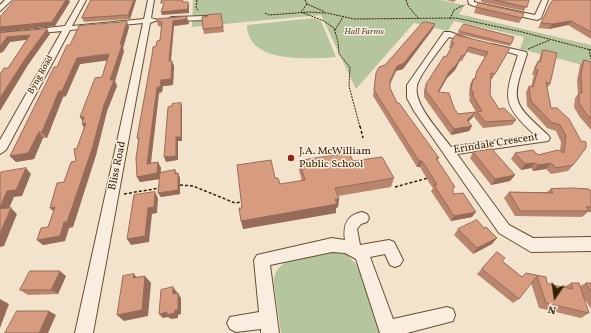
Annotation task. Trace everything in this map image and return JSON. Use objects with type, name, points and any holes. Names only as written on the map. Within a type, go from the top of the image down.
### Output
[{"type":"street","points":[[0,9],[9,0]]},
{"type":"street","name":"Byng Road","points":[[0,150],[83,0]]},
{"type":"street","name":"Bliss Road","points":[[84,333],[152,0]]},
{"type":"street","points":[[470,2],[476,5],[537,18],[545,0]]},
{"type":"street","points":[[0,35],[188,17],[206,18]]},
{"type":"street","name":"Erindale Crescent","points":[[448,151],[544,138],[516,110],[512,99],[512,91],[523,54],[447,34],[412,85],[412,98],[418,109],[448,151],[504,229],[531,245],[591,244]]},
{"type":"street","points":[[355,251],[350,228],[357,219],[362,218]]},
{"type":"street","points":[[236,323],[269,326],[262,260],[332,245],[348,246],[362,254],[388,331],[447,315]]},
{"type":"street","points":[[355,251],[389,247],[395,260]]},
{"type":"path","points":[[197,0],[196,8],[200,12]]},
{"type":"path","points":[[305,0],[307,4],[327,13],[344,17],[465,20],[590,50],[591,58]]},
{"type":"path","points":[[406,0],[408,6],[419,19]]},
{"type":"path","points":[[450,19],[454,10],[470,2]]},
{"type":"path","points":[[301,12],[307,4]]},
{"type":"path","points":[[301,12],[329,22],[339,36],[339,54],[350,67],[349,86],[357,111],[362,138]]},
{"type":"path","points":[[265,14],[269,15],[301,12],[327,13]]},
{"type":"path","points":[[335,30],[344,17]]},
{"type":"path","points":[[524,50],[550,40]]},
{"type":"path","points":[[395,187],[412,181],[434,177]]},
{"type":"path","points":[[173,186],[193,186],[235,202],[242,202]]},
{"type":"path","points":[[118,195],[165,187]]},
{"type":"green space","name":"Hall Farms","points":[[193,0],[441,0],[463,5],[468,3],[469,4],[465,5],[459,14],[591,45],[591,67],[520,49],[524,37],[454,21],[448,31],[414,23],[356,89],[321,15],[192,27]]},
{"type":"green space","points":[[314,18],[321,21],[336,57],[296,58],[268,53],[257,47],[250,38],[247,25]]},
{"type":"green space","points":[[331,251],[346,254],[358,266],[382,333],[281,333],[274,284],[275,275],[279,268],[294,259],[303,256]]},
{"type":"building","points":[[15,0],[66,0],[52,22],[0,27],[0,17]]},
{"type":"building","points":[[91,0],[134,0],[128,15],[82,18]]},
{"type":"building","points":[[162,0],[183,0],[182,2],[188,2],[188,9],[161,12],[164,3],[161,3]]},
{"type":"building","points":[[495,0],[529,0],[527,7]]},
{"type":"building","points":[[554,0],[591,0],[591,32],[571,21],[552,24],[541,23],[551,2]]},
{"type":"building","points":[[479,3],[524,13],[522,18],[476,7]]},
{"type":"building","points":[[221,14],[223,27],[203,29],[202,17]]},
{"type":"building","points":[[187,17],[187,19],[173,21],[169,61],[172,61],[171,79],[161,80],[160,87],[157,87],[147,164],[158,162],[157,173],[137,177],[136,158],[139,138],[137,138],[153,47],[156,46],[157,41],[160,40],[162,22],[157,21],[158,19]]},
{"type":"building","points":[[127,22],[120,44],[122,45],[110,80],[114,80],[104,105],[92,149],[67,222],[64,222],[60,236],[37,240],[41,228],[48,227],[55,207],[50,208],[57,183],[64,182],[71,162],[76,161],[74,149],[77,148],[86,123],[82,124],[84,117],[80,117],[95,78],[102,77],[109,54],[77,58],[62,91],[59,91],[42,132],[39,132],[28,153],[10,156],[54,67],[57,67],[67,45],[70,45],[79,26]]},
{"type":"building","points":[[426,22],[435,24],[404,63],[397,66],[390,81],[390,88],[397,103],[399,103],[439,158],[436,158],[455,187],[453,188],[453,194],[463,193],[476,212],[454,216],[434,185],[437,185],[433,178],[422,161],[419,161],[374,90],[376,73],[379,67],[385,65],[422,23]]},
{"type":"building","points":[[464,24],[514,37],[511,44],[459,31]]},
{"type":"building","points":[[47,29],[25,59],[0,98],[0,74],[4,68],[8,68],[30,35],[7,37],[0,46],[0,33]]},
{"type":"building","points":[[456,35],[510,48],[495,74],[491,73],[490,95],[499,109],[504,108],[516,120],[486,122],[477,112],[482,111],[472,94],[474,94],[471,89],[473,79],[475,79],[477,71],[488,52],[469,47],[464,56],[462,55],[457,64],[449,72],[438,92],[449,93],[454,108],[458,114],[476,112],[467,120],[472,126],[454,129],[426,91],[426,84],[444,56],[446,57],[454,43],[451,42]]},
{"type":"building","points":[[543,50],[557,53],[550,84],[546,82],[551,108],[557,108],[569,119],[581,141],[586,142],[586,148],[573,165],[556,168],[551,163],[538,165],[535,163],[525,164],[515,153],[533,150],[538,155],[558,150],[564,153],[566,136],[560,125],[551,122],[531,101],[529,86],[533,87],[538,70],[535,69],[538,61],[540,62]]},
{"type":"building","points":[[584,60],[591,62],[591,119],[579,102],[579,93],[582,93],[581,76]]},
{"type":"building","points":[[181,103],[181,137],[176,137],[176,156],[164,157],[168,107],[172,106],[172,104]]},
{"type":"building","points":[[492,149],[515,175],[495,179],[473,152]]},
{"type":"building","points":[[349,153],[353,161],[382,157],[394,178],[335,188],[339,199],[335,199],[337,204],[241,221],[239,208],[242,208],[237,165],[271,160],[275,178],[278,178],[280,184],[305,180],[299,161]]},
{"type":"building","points":[[26,168],[16,190],[7,191],[0,207],[0,173]]},
{"type":"building","points":[[175,170],[175,174],[178,173],[178,190],[158,193],[160,173]]},
{"type":"building","points":[[551,189],[589,189],[591,191],[591,207],[586,207],[589,211],[520,211],[509,192],[553,193]]},
{"type":"building","points":[[155,192],[154,207],[148,208],[145,236],[127,239],[134,195]]},
{"type":"building","points":[[11,208],[0,233],[0,209]]},
{"type":"building","points":[[477,220],[484,228],[486,227],[497,238],[477,248],[458,229]]},
{"type":"building","points":[[497,252],[505,258],[502,261],[522,277],[526,273],[546,277],[547,283],[573,289],[571,283],[579,283],[589,313],[546,303],[537,276],[519,299],[482,269]]},
{"type":"building","points":[[30,271],[60,271],[51,290],[20,290]]},
{"type":"building","points":[[134,274],[133,278],[145,276],[142,310],[117,315],[123,276]]},
{"type":"building","points":[[586,283],[591,283],[591,291]]},
{"type":"building","points":[[173,287],[173,294],[178,293],[178,310],[175,310],[175,313],[167,315],[167,312],[159,314],[161,290]]},
{"type":"building","points":[[17,311],[49,311],[39,333],[5,333]]},
{"type":"place","name":"J.A. McWilliam Public School","points":[[291,158]]}]
